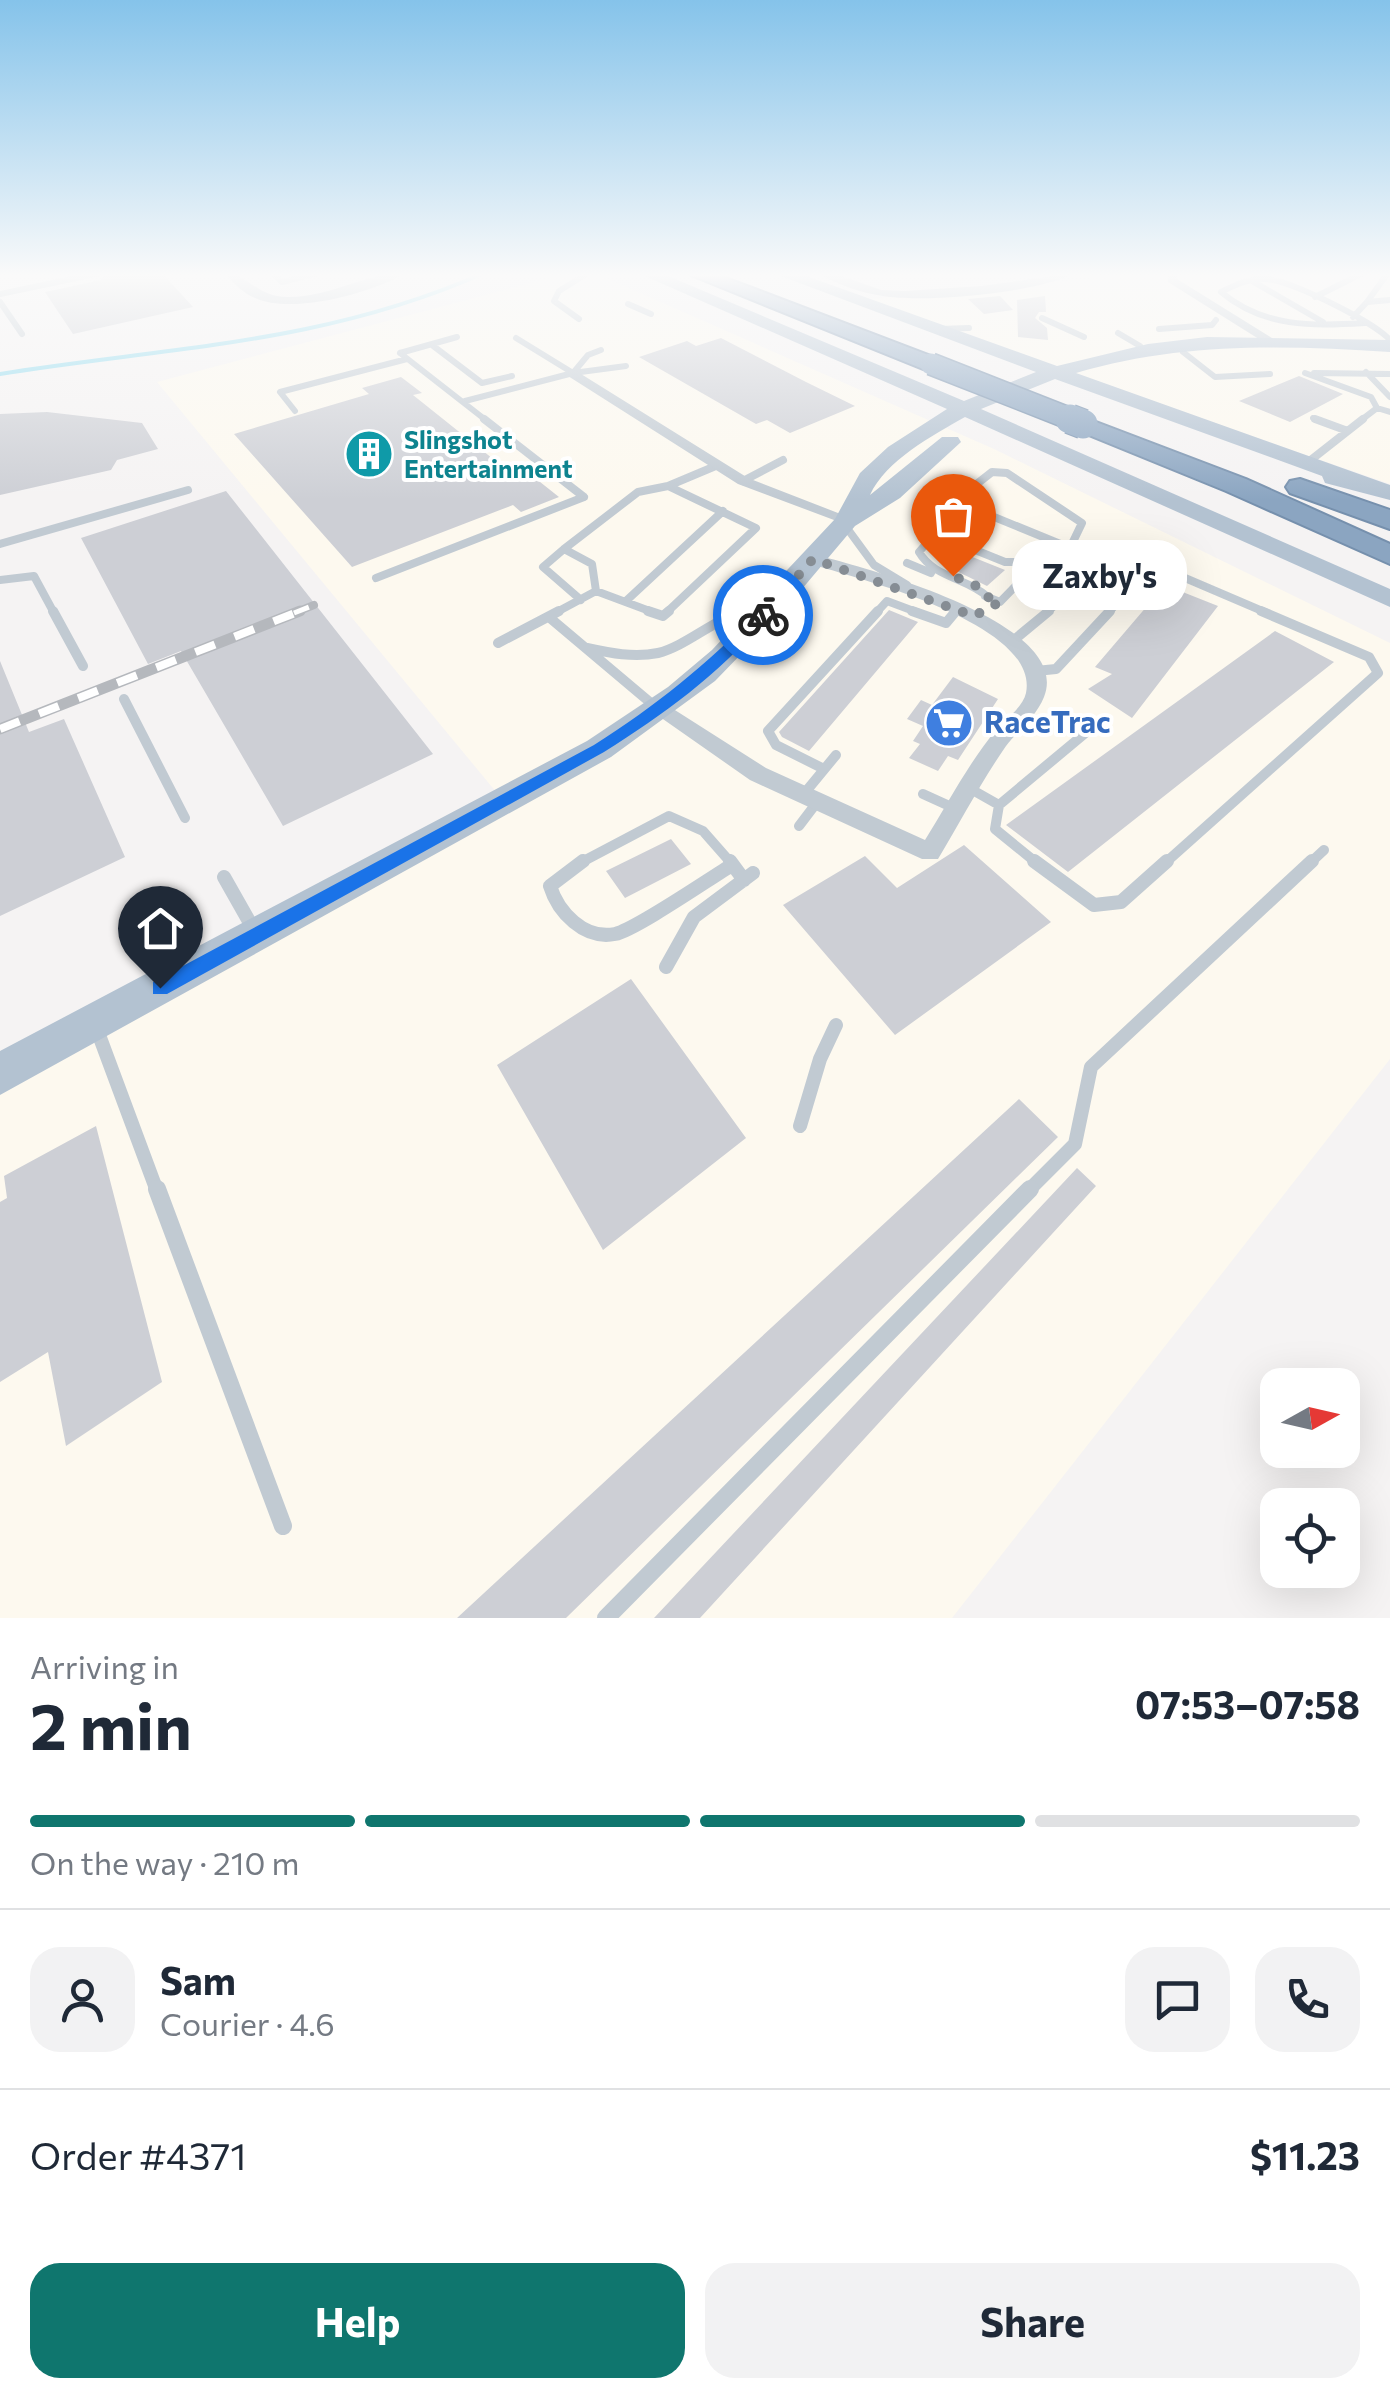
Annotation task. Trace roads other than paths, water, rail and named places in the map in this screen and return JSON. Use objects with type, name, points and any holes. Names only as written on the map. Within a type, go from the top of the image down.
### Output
[{"type":"highway","points":[[963,349],[1092,418],[1390,555]]},
{"type":"highway","points":[[1092,418],[1390,520]]},
{"type":"main road","points":[[825,349],[924,392],[968,398],[1042,389],[1140,366],[1188,349]]},
{"type":"main road","points":[[847,349],[930,384],[944,386],[970,381],[995,368],[963,349]]},
{"type":"main road","points":[[969,349],[1140,366]]},
{"type":"main road","points":[[846,522],[865,481],[964,416],[1152,349],[1170,349]]},
{"type":"main road","points":[[1015,356],[1042,389],[1110,396],[1332,478],[1354,480]]},
{"type":"main road","points":[[1015,356],[1042,389],[1162,409],[1390,493]]},
{"type":"main road","points":[[1140,366],[1141,393],[1162,409]]},
{"type":"main road","points":[[1042,389],[1030,404],[1028,416],[1038,431],[1062,452]]},
{"type":"main road","points":[[924,392],[939,415],[964,416],[1062,452],[1390,599]]},
{"type":"main road","points":[[891,492],[944,446],[964,416]]},
{"type":"main road","points":[[0,1074],[599,748],[660,710],[704,674],[846,522],[971,436],[1018,438],[1062,452]]},
{"type":"street","points":[[572,372],[743,481],[846,522]]},
{"type":"street","points":[[660,710],[758,774],[930,852],[1000,740],[1033,699],[1038,683],[1036,671],[1014,640],[965,613],[813,559]]},
{"type":"lane","points":[[376,578],[584,497],[400,354],[420,349]]},
{"type":"lane","points":[[436,349],[482,383],[512,376]]},
{"type":"lane","points":[[533,349],[572,372]]},
{"type":"lane","points":[[1128,349],[1140,366]]},
{"type":"lane","points":[[1189,349],[1215,377],[1270,374]]},
{"type":"lane","points":[[572,372],[588,355],[601,350]]},
{"type":"lane","points":[[295,411],[280,392],[406,359]]},
{"type":"lane","points":[[465,401],[572,372],[626,366]]},
{"type":"lane","points":[[1366,372],[1390,397]]},
{"type":"lane","points":[[1390,374],[1305,373],[1371,397],[1376,408],[1390,412]]},
{"type":"lane","points":[[442,384],[470,376]]},
{"type":"lane","points":[[1307,462],[1376,408]]},
{"type":"lane","points":[[1313,418],[1345,430]]},
{"type":"lane","points":[[743,481],[783,460]]},
{"type":"lane","points":[[580,600],[543,567],[638,492],[668,486],[718,465]]},
{"type":"lane","points":[[1070,548],[1082,522],[1007,474],[992,472],[955,501],[1097,560],[1078,584]]},
{"type":"lane","points":[[596,590],[663,616],[703,573],[756,528],[668,486]]},
{"type":"lane","points":[[0,544],[188,490]]},
{"type":"lane","points":[[626,600],[647,587],[673,563],[680,550],[709,530],[723,511]]},
{"type":"lane","points":[[846,522],[874,566],[932,600]]},
{"type":"lane","points":[[994,600],[981,588],[925,564],[918,552],[932,537],[943,537],[1005,562],[1024,562]]},
{"type":"lane","points":[[564,549],[592,564],[596,590]]},
{"type":"lane","points":[[680,550],[690,554]]},
{"type":"lane","points":[[907,563],[994,600]]},
{"type":"lane","points":[[824,769],[776,745],[768,732],[887,601],[946,623],[994,600],[1034,566]]},
{"type":"lane","points":[[1036,671],[1056,669],[1145,572],[1164,569],[1369,657],[1378,672],[1121,902],[1094,905],[1080,898],[995,828],[998,805],[1095,725]]},
{"type":"lane","points":[[0,580],[34,576],[83,666]]},
{"type":"lane","points":[[498,643],[596,590]]},
{"type":"lane","points":[[587,648],[620,655],[660,654],[723,617],[779,598]]},
{"type":"lane","points":[[1014,640],[1060,601]]},
{"type":"lane","points":[[550,618],[660,710]]},
{"type":"lane","points":[[124,699],[186,818]]},
{"type":"lane","points":[[799,826],[824,769],[836,754]]},
{"type":"lane","points":[[969,788],[998,805]]},
{"type":"lane","points":[[923,794],[956,810]]},
{"type":"lane","points":[[666,967],[694,916],[749,876],[732,865],[712,840],[686,818],[669,816],[568,869],[550,886],[554,905],[572,924],[616,934],[732,865]]},
{"type":"lane","points":[[606,1618],[1075,1144],[1091,1066],[1324,850]]},
{"type":"lane","points":[[224,877],[257,935]]},
{"type":"lane","points":[[95,1023],[283,1526]]},
{"type":"lane","points":[[800,1126],[820,1059],[836,1025]]},
{"type":"waterway","points":[[0,374],[189,349]]},
{"type":"railway","points":[[294,613],[314,605]]},
{"type":"railway","points":[[0,729],[300,611]]},
{"type":"place","name":"Slingshot Entertainment","points":[[369,454]]},
{"type":"place","name":"Zaxby's","points":[[953,576]]},
{"type":"place","name":"RaceTrac","points":[[949,723]]}]
